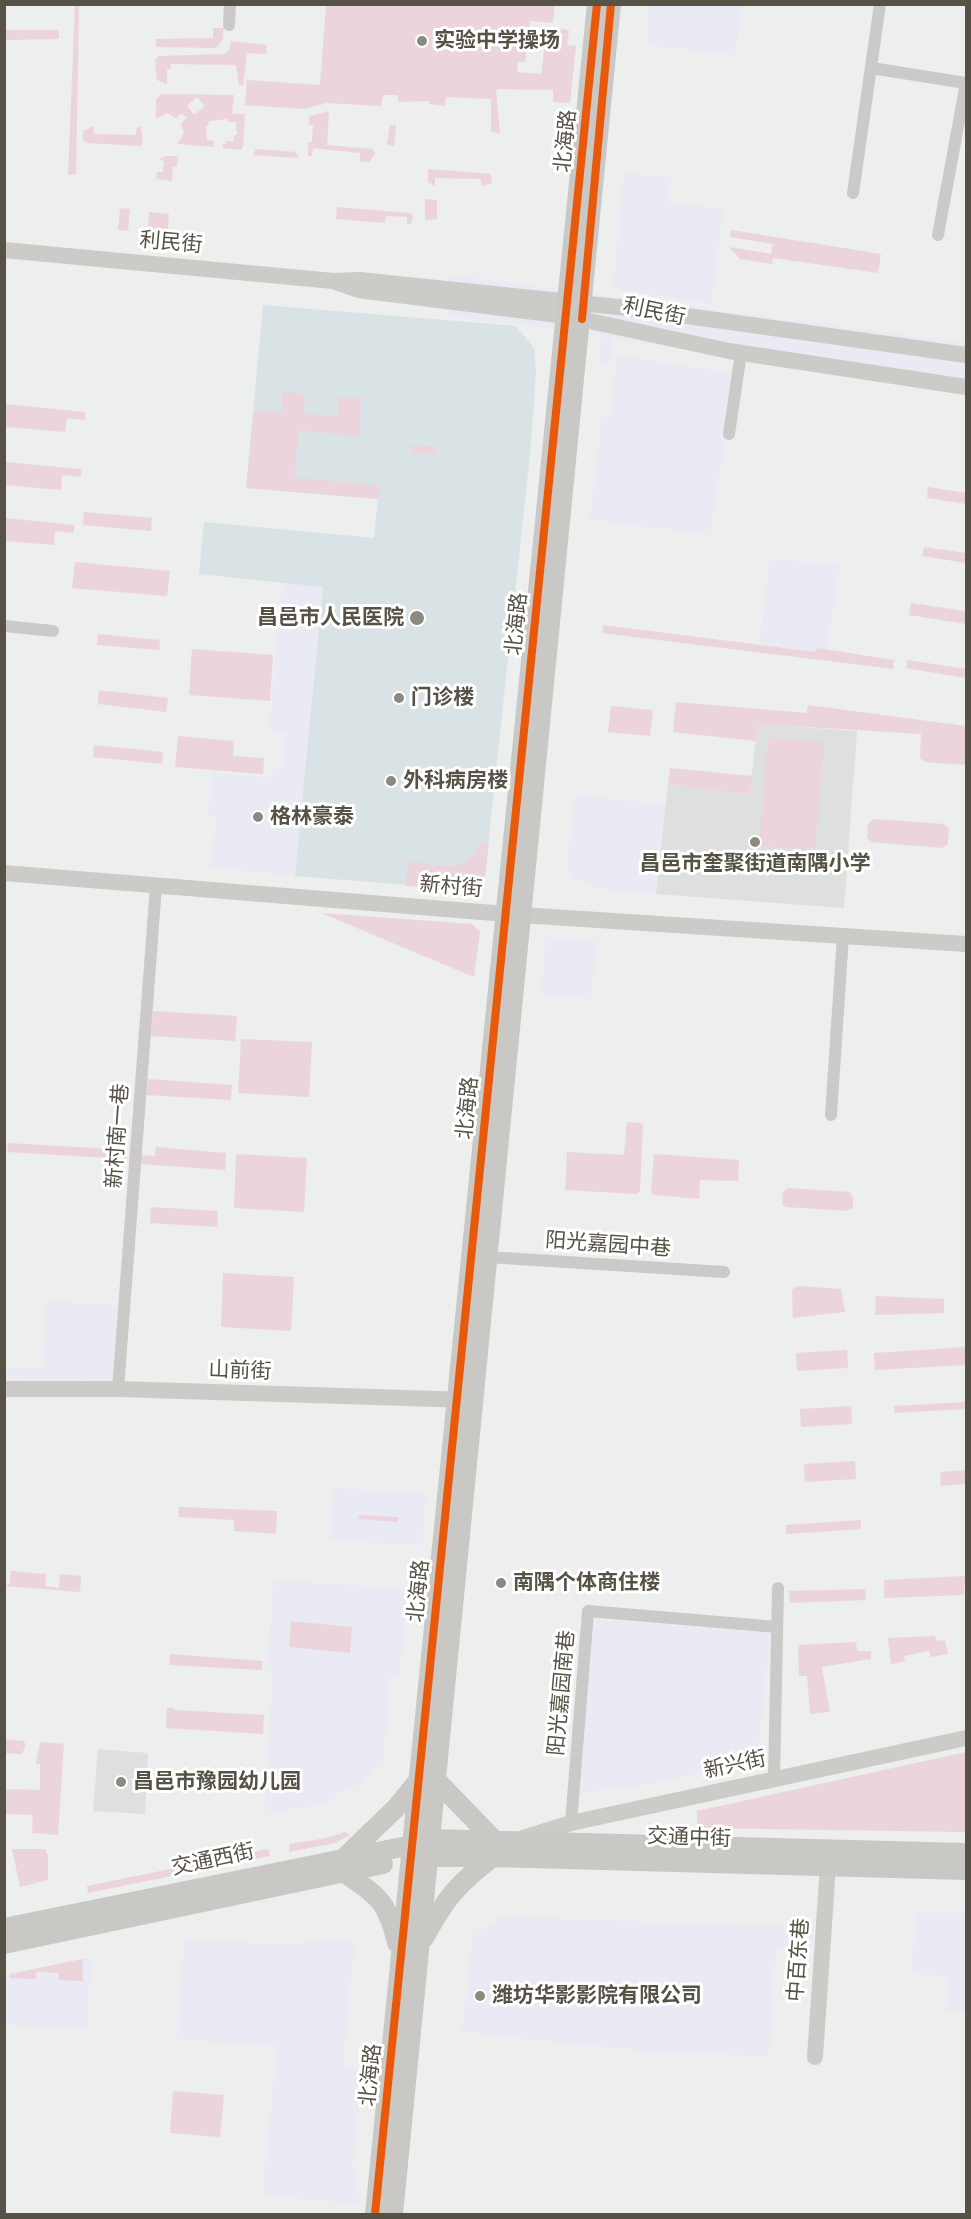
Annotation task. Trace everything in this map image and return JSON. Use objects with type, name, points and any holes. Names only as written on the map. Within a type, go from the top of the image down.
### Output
[{"type":"main road","name":"北海路","points":[[574,311],[597,4]]},
{"type":"main road","name":"北海路","points":[[375,2214],[401,1958],[420,1849],[574,311],[611,4]]},
{"type":"main road","name":"北海路","points":[[465,1400],[488,1257],[514,914]]},
{"type":"main road","points":[[401,1958],[390,1914],[375,1894],[343,1865],[427,1780],[494,1849],[445,1900],[420,1945]]},
{"type":"main road","name":"交通中街","points":[[494,1849],[515,1841],[966,1853]]},
{"type":"main road","name":"北海路","points":[[393,2214],[420,1945],[420,1849]]},
{"type":"main road","name":"交通中街","points":[[420,1849],[494,1849],[828,1866],[966,1870]]},
{"type":"main road","name":"交通西街","points":[[4,1928],[420,1849]]},
{"type":"main road","name":"交通西街","points":[[4,1944],[343,1865]]},
{"type":"street","points":[[229,25],[230,4]]},
{"type":"street","points":[[853,193],[880,4]]},
{"type":"street","points":[[871,68],[966,83],[938,236]]},
{"type":"street","name":"利民街","points":[[4,250],[333,281],[360,280],[574,311],[741,353],[966,387]]},
{"type":"street","name":"利民街","points":[[574,311],[637,309],[966,355]]},
{"type":"street","points":[[729,434],[741,353]]},
{"type":"street","points":[[4,626],[53,631]]},
{"type":"street","name":"新村街","points":[[4,873],[514,914],[966,944]]},
{"type":"street","name":"新村南一巷","points":[[118,1389],[156,886]]},
{"type":"street","points":[[831,1115],[843,936]]},
{"type":"street","name":"阳光嘉园中巷","points":[[488,1257],[724,1272]]},
{"type":"street","name":"山前街","points":[[4,1389],[118,1389],[465,1400]]},
{"type":"street","points":[[774,1779],[778,1588]]},
{"type":"street","name":"阳光嘉园南巷","points":[[571,1823],[588,1611],[777,1627]]},
{"type":"street","name":"新兴街","points":[[515,1841],[571,1823],[966,1738]]},
{"type":"street","name":"中百东巷","points":[[815,2056],[828,1866]]},
{"type":"shaded area","points":[[75,5],[79,5],[76,174],[68,175]]},
{"type":"shaded area","name":"实验中学操场","points":[[326,5],[555,5],[553,23],[530,21],[525,62],[518,62],[517,72],[541,74],[547,28],[569,30],[567,45],[576,46],[570,103],[553,102],[553,90],[496,89],[500,133],[491,132],[491,99],[446,97],[445,106],[430,104],[429,101],[398,102],[398,95],[383,95],[381,106],[326,103],[305,109],[245,105],[247,80],[320,85]]},
{"type":"shaded area","points":[[649,5],[741,5],[736,55],[646,45]]},
{"type":"shaded area","points":[[213,28],[224,28],[223,39],[216,48],[156,47],[156,39],[213,38]]},
{"type":"shaded area","points":[[5,30],[59,30],[59,39],[5,40]]},
{"type":"shaded area","points":[[231,41],[267,45],[266,54],[247,53],[243,85],[239,85],[236,65],[171,64],[171,69],[167,70],[167,84],[157,80],[155,60],[159,56],[224,54],[229,50]]},
{"type":"shaded area","points":[[162,94],[234,95],[232,114],[245,114],[241,150],[223,148],[226,141],[234,141],[234,135],[237,135],[236,122],[228,122],[228,119],[209,121],[206,126],[207,140],[214,141],[214,147],[177,144],[184,133],[181,123],[187,118],[182,113],[176,118],[167,113],[156,119],[156,99]],"holes":[[[197,97],[205,106],[194,115],[187,106]]]},
{"type":"shaded area","points":[[329,111],[327,145],[373,149],[375,154],[369,162],[360,161],[360,153],[313,148],[312,156],[308,156],[308,142],[312,142],[313,125],[309,125],[309,116]]},
{"type":"shaded area","points":[[390,125],[396,125],[394,146],[387,144]]},
{"type":"shaded area","points":[[93,126],[94,134],[136,135],[137,127],[141,127],[143,143],[140,146],[87,143],[83,140],[83,131]]},
{"type":"shaded area","points":[[256,149],[296,152],[299,158],[253,155]]},
{"type":"shaded area","points":[[165,156],[178,156],[177,167],[173,167],[172,181],[156,179],[157,172],[163,172],[164,161],[158,160]]},
{"type":"shaded area","points":[[428,169],[491,174],[492,183],[481,186],[481,179],[435,178],[435,186],[428,182]]},
{"type":"shaded area","points":[[624,173],[671,177],[669,203],[723,209],[712,304],[613,288]]},
{"type":"shaded area","points":[[425,199],[437,200],[437,219],[425,220]]},
{"type":"shaded area","points":[[337,207],[411,213],[413,219],[411,224],[407,224],[407,217],[386,216],[385,223],[336,219]]},
{"type":"shaded area","points":[[120,208],[130,209],[128,231],[118,230]]},
{"type":"shaded area","points":[[149,212],[169,214],[167,236],[147,234]]},
{"type":"shaded area","points":[[731,230],[881,254],[878,273],[773,258],[772,264],[740,259],[729,247],[771,254],[773,244],[730,237]]},
{"type":"shaded area","points":[[450,275],[966,343],[966,394],[613,338],[609,367],[599,365],[602,336],[447,316]]},
{"type":"shaded area","name":"昌邑市人民医院","points":[[263,305],[516,326],[534,348],[536,372],[531,445],[483,891],[295,876],[323,587],[199,574],[204,522],[374,538],[378,499],[246,488]]},
{"type":"shaded area","points":[[617,355],[735,374],[710,534],[590,520],[602,414],[610,415]]},
{"type":"shaded area","points":[[282,392],[305,394],[304,414],[337,416],[339,397],[361,398],[359,436],[299,430],[294,477],[380,486],[378,499],[246,488],[254,411],[281,413]]},
{"type":"shaded area","points":[[5,404],[85,412],[85,420],[67,418],[65,432],[5,427]]},
{"type":"shaded area","points":[[412,445],[435,447],[434,455],[412,453]]},
{"type":"shaded area","points":[[5,462],[81,469],[81,477],[62,475],[61,490],[5,485]]},
{"type":"shaded area","points":[[928,487],[966,493],[966,504],[927,498]]},
{"type":"shaded area","points":[[84,512],[152,518],[151,531],[83,525]]},
{"type":"shaded area","points":[[5,518],[74,525],[74,533],[55,531],[54,545],[5,541]]},
{"type":"shaded area","points":[[924,547],[966,553],[966,563],[922,556]]},
{"type":"shaded area","points":[[770,558],[840,566],[827,649],[817,652],[759,644]]},
{"type":"shaded area","points":[[75,562],[170,571],[167,596],[72,588]]},
{"type":"shaded area","points":[[282,583],[323,587],[295,876],[211,867],[217,816],[208,815],[212,773],[272,778],[273,768],[282,769],[285,733],[269,731]]},
{"type":"shaded area","points":[[911,603],[966,611],[966,624],[909,615]]},
{"type":"shaded area","points":[[603,625],[816,652],[817,648],[894,660],[893,669],[602,633]]},
{"type":"shaded area","points":[[98,634],[160,640],[159,650],[97,645]]},
{"type":"shaded area","points":[[192,649],[273,655],[270,701],[189,695]]},
{"type":"shaded area","points":[[907,660],[966,669],[966,678],[906,668]]},
{"type":"shaded area","points":[[99,690],[168,698],[166,712],[98,704]]},
{"type":"shaded area","points":[[676,702],[807,713],[808,705],[966,726],[966,765],[925,762],[920,758],[921,734],[758,724],[756,741],[673,732]]},
{"type":"shaded area","points":[[611,706],[653,710],[650,736],[608,732]]},
{"type":"shaded area","name":"昌邑市奎聚街道南隅小学","points":[[758,724],[857,731],[844,908],[656,894],[668,784],[749,795]]},
{"type":"shaded area","points":[[178,736],[234,741],[233,756],[264,758],[263,774],[175,767]]},
{"type":"shaded area","points":[[768,737],[824,742],[815,851],[759,845]]},
{"type":"shaded area","points":[[94,745],[163,752],[162,764],[93,757]]},
{"type":"shaded area","points":[[670,768],[752,776],[749,795],[668,784]]},
{"type":"shaded area","points":[[575,795],[666,805],[656,894],[592,888],[592,885],[576,879],[571,874],[567,864]]},
{"type":"shaded area","points":[[874,819],[944,824],[949,828],[948,844],[942,848],[872,842],[867,838],[868,824]]},
{"type":"shaded area","points":[[479,843],[489,843],[483,891],[406,886],[408,861],[440,866],[460,864],[469,861],[475,854]]},
{"type":"shaded area","points":[[321,913],[472,924],[480,932],[474,977]]},
{"type":"shaded area","points":[[546,937],[596,941],[592,999],[541,995]]},
{"type":"shaded area","points":[[153,1011],[237,1016],[235,1041],[151,1036]]},
{"type":"shaded area","points":[[241,1039],[312,1042],[309,1097],[238,1093]]},
{"type":"shaded area","points":[[148,1079],[232,1085],[231,1100],[146,1095]]},
{"type":"shaded area","points":[[627,1122],[643,1125],[640,1190],[637,1194],[565,1190],[567,1152],[624,1155]]},
{"type":"shaded area","points":[[8,1143],[127,1150],[126,1159],[7,1152]]},
{"type":"shaded area","points":[[156,1147],[226,1153],[225,1170],[141,1164],[141,1155],[155,1156]]},
{"type":"shaded area","points":[[236,1154],[307,1158],[304,1212],[234,1208]]},
{"type":"shaded area","points":[[654,1154],[739,1160],[738,1181],[700,1180],[699,1199],[654,1195],[651,1192]]},
{"type":"shaded area","points":[[788,1188],[849,1192],[853,1197],[853,1208],[847,1211],[786,1207],[782,1204],[783,1192]]},
{"type":"shaded area","points":[[151,1207],[218,1211],[217,1227],[150,1223]]},
{"type":"shaded area","points":[[223,1273],[294,1277],[291,1331],[221,1327]]},
{"type":"shaded area","points":[[797,1286],[841,1289],[845,1312],[793,1318],[792,1290]]},
{"type":"shaded area","points":[[876,1296],[944,1299],[944,1313],[875,1315]]},
{"type":"shaded area","points":[[47,1301],[117,1305],[113,1381],[5,1377],[5,1367],[43,1369]]},
{"type":"shaded area","points":[[966,1347],[966,1365],[875,1370],[874,1353]]},
{"type":"shaded area","points":[[847,1350],[848,1368],[797,1371],[796,1353]]},
{"type":"shaded area","points":[[966,1402],[966,1409],[894,1413],[894,1406]]},
{"type":"shaded area","points":[[851,1406],[852,1424],[801,1427],[800,1409]]},
{"type":"shaded area","points":[[855,1461],[856,1479],[805,1482],[804,1464]]},
{"type":"shaded area","points":[[966,1470],[966,1484],[941,1486],[940,1472]]},
{"type":"shaded area","points":[[333,1488],[426,1494],[422,1546],[329,1539]]},
{"type":"shaded area","points":[[179,1507],[277,1511],[276,1534],[234,1531],[234,1520],[178,1517]]},
{"type":"shaded area","points":[[359,1515],[398,1517],[398,1522],[358,1519]]},
{"type":"shaded area","points":[[861,1520],[861,1529],[786,1534],[786,1525]]},
{"type":"shaded area","points":[[11,1571],[46,1574],[45,1586],[59,1588],[60,1574],[81,1576],[80,1592],[5,1586],[10,1584]]},
{"type":"shaded area","points":[[965,1576],[964,1595],[884,1598],[884,1580]]},
{"type":"shaded area","points":[[274,1580],[406,1589],[400,1677],[389,1676],[384,1761],[379,1761],[362,1783],[334,1795],[335,1801],[264,1815],[273,1668],[267,1667]]},
{"type":"shaded area","points":[[865,1589],[866,1600],[790,1603],[789,1591]]},
{"type":"shaded area","points":[[582,1618],[770,1633],[757,1761],[648,1784],[568,1795]]},
{"type":"shaded area","points":[[291,1621],[352,1627],[350,1653],[289,1647]]},
{"type":"shaded area","points":[[935,1636],[936,1641],[945,1640],[948,1654],[931,1657],[929,1651],[904,1656],[905,1661],[891,1664],[888,1638]]},
{"type":"shaded area","points":[[856,1642],[857,1651],[871,1651],[871,1659],[822,1667],[830,1712],[810,1714],[807,1676],[799,1676],[798,1645]]},
{"type":"shaded area","points":[[170,1654],[262,1661],[262,1670],[169,1665]]},
{"type":"shaded area","points":[[167,1707],[174,1708],[174,1710],[264,1715],[263,1734],[166,1728]]},
{"type":"shaded area","points":[[5,1739],[23,1741],[26,1744],[22,1754],[5,1753]]},
{"type":"shaded area","points":[[40,1742],[64,1744],[58,1835],[32,1833],[33,1815],[5,1814],[5,1789],[40,1790],[40,1764],[36,1764]]},
{"type":"shaded area","name":"昌邑市豫园幼儿园","points":[[98,1749],[148,1753],[145,1814],[93,1811]]},
{"type":"shaded area","points":[[966,1752],[966,1832],[697,1828],[697,1811]]},
{"type":"shaded area","points":[[345,1832],[350,1835],[335,1843],[289,1852],[289,1844],[327,1838]]},
{"type":"shaded area","points":[[12,1849],[45,1849],[48,1856],[48,1880],[20,1887]]},
{"type":"shaded area","points":[[268,1849],[270,1856],[88,1893],[87,1886]]},
{"type":"shaded area","points":[[917,1913],[966,1913],[966,2012],[946,2010],[949,1976],[911,1974]]},
{"type":"shaded area","points":[[501,1916],[814,1927],[812,1947],[776,1946],[769,2056],[645,2051],[462,2032],[472,1937]]},
{"type":"shaded area","points":[[321,1940],[355,1941],[343,2063],[344,2068],[362,2070],[353,2162],[360,2204],[262,2195],[277,2046],[177,2039],[184,1941],[293,1944]]},
{"type":"shaded area","points":[[91,1958],[87,2029],[5,2025],[5,1975]]},
{"type":"shaded area","points":[[82,1959],[83,1981],[59,1980],[59,1973],[36,1972],[35,1979],[9,1978],[10,1974]]},
{"type":"shaded area","points":[[173,2091],[224,2095],[220,2137],[170,2133]]},
{"type":"cycle path","points":[[375,2214],[597,4]]},
{"type":"cycle path","points":[[582,319],[611,4]]},
{"type":"place","name":"实验中学操场","points":[[422,41]]},
{"type":"place","name":"昌邑市人民医院","points":[[417,618]]},
{"type":"place","name":"门诊楼","points":[[399,698]]},
{"type":"place","name":"外科病房楼","points":[[391,781]]},
{"type":"place","name":"格林豪泰","points":[[258,817]]},
{"type":"place","name":"昌邑市奎聚街道南隅小学","points":[[755,842]]},
{"type":"place","name":"南隅个体商住楼","points":[[501,1583]]},
{"type":"place","name":"昌邑市豫园幼儿园","points":[[121,1782]]},
{"type":"place","name":"潍坊华影影院有限公司","points":[[480,1996]]}]
